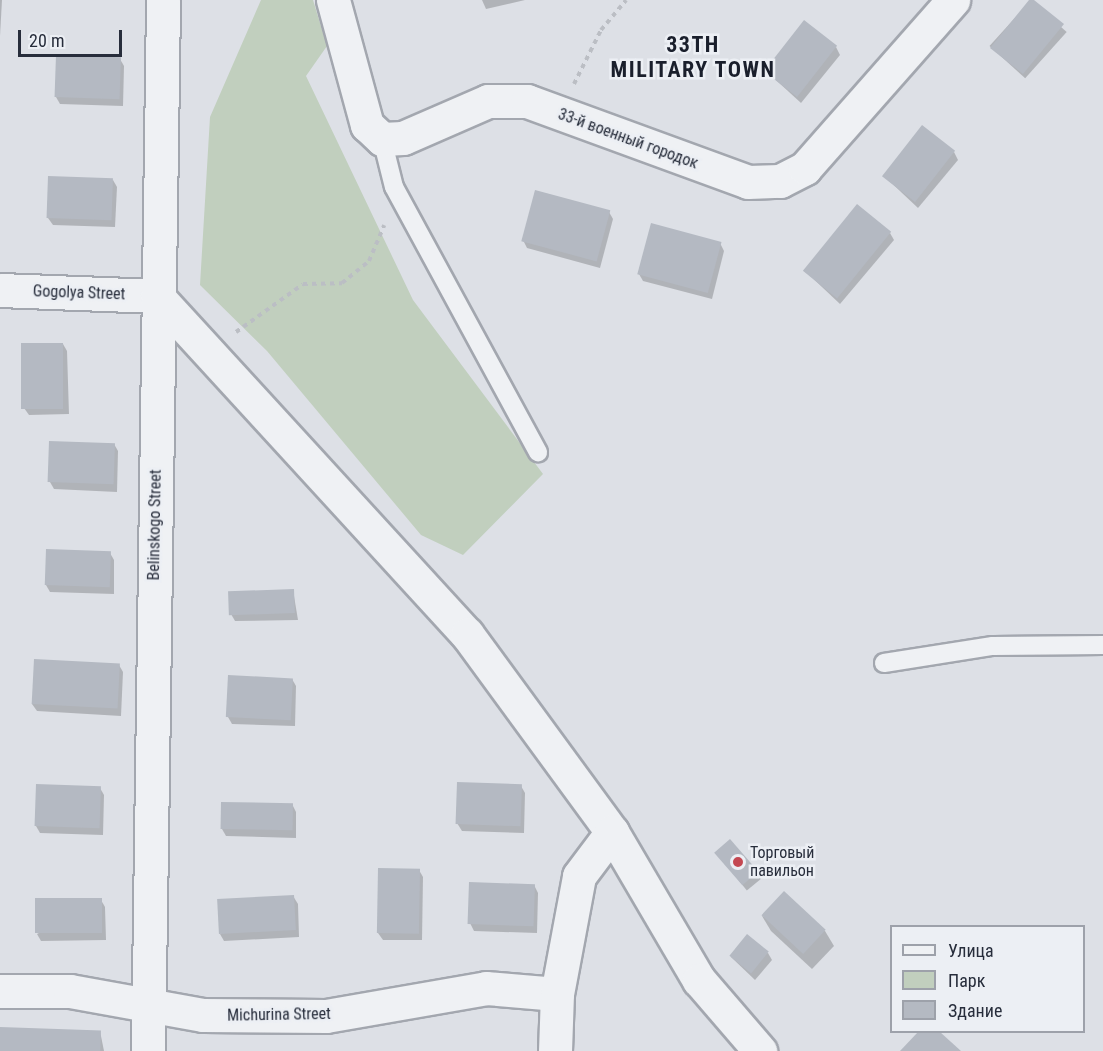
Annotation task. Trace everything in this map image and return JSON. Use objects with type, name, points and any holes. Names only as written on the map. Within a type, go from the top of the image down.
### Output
[{"type":"street","name":"Belinskogo Street","points":[[148,1051],[163,0]]},
{"type":"street","points":[[333,0],[367,125],[381,139]]},
{"type":"street","name":"33-й военный городок","points":[[381,139],[403,138],[489,101],[527,101],[748,182],[780,181],[806,168],[953,0]]},
{"type":"street","name":"Gogolya Street","points":[[0,290],[158,296]]},
{"type":"street","points":[[158,296],[206,345],[467,634],[612,832],[699,980],[750,1047]]},
{"type":"street","points":[[555,1051],[557,994],[579,876],[612,832]]},
{"type":"street","name":"Michurina Street","points":[[0,991],[70,991],[203,1015],[326,1016],[486,988],[557,994]]},
{"type":"lane","points":[[381,139],[394,186],[538,453]]},
{"type":"lane","points":[[884,663],[993,646],[1103,645]]},
{"type":"path","points":[[559,114],[601,30],[626,0]]},
{"type":"path","points":[[206,345],[239,330],[267,306],[303,284],[342,283],[369,261],[380,240],[394,186]]},
{"type":"green space","points":[[261,0],[313,0],[327,46],[306,76],[413,300],[543,474],[463,555],[421,535],[267,351],[200,285],[210,117]]},
{"type":"building","points":[[1029,0],[1034,0],[1064,24],[1023,74],[990,48]]},
{"type":"building","points":[[804,20],[837,46],[797,97],[764,71]]},
{"type":"building","points":[[56,55],[121,57],[119,99],[55,97]]},
{"type":"building","points":[[922,125],[955,151],[915,202],[882,176]]},
{"type":"building","points":[[48,176],[113,178],[111,220],[47,218]]},
{"type":"building","points":[[535,190],[610,210],[597,261],[521,241]]},
{"type":"building","points":[[857,204],[891,232],[837,299],[803,271]]},
{"type":"building","points":[[651,223],[722,242],[708,293],[637,274]]},
{"type":"building","points":[[21,343],[63,343],[63,409],[21,409]]},
{"type":"building","points":[[49,441],[115,443],[114,484],[48,482]]},
{"type":"building","points":[[46,549],[111,551],[110,587],[45,585]]},
{"type":"building","points":[[294,589],[295,613],[229,615],[228,591]]},
{"type":"building","points":[[34,659],[120,664],[118,708],[32,704]]},
{"type":"building","points":[[228,675],[293,678],[291,720],[226,717]]},
{"type":"building","points":[[457,782],[522,784],[520,826],[456,824]]},
{"type":"building","points":[[36,784],[101,786],[99,828],[35,826]]},
{"type":"building","points":[[221,802],[293,803],[293,830],[221,829]]},
{"type":"building","points":[[730,839],[758,871],[742,885],[714,853]]},
{"type":"building","points":[[378,868],[420,869],[419,934],[377,933]]},
{"type":"building","points":[[469,882],[535,884],[533,926],[468,924]]},
{"type":"building","points":[[784,891],[826,930],[803,954],[761,915]]},
{"type":"building","points":[[294,895],[296,930],[219,934],[217,899]]},
{"type":"building","points":[[35,898],[102,898],[102,933],[35,933]]},
{"type":"building","points":[[747,934],[769,952],[751,973],[729,956]]},
{"type":"building","points":[[0,1027],[101,1031],[100,1051],[0,1051]]},
{"type":"building","points":[[917,1033],[941,1033],[961,1051],[900,1051]]},
{"type":"place","name":"Торговый павильон","points":[[738,862]]},
{"type":"district","name":"33TH MILITARY TOWN","points":[[693,56]]}]
